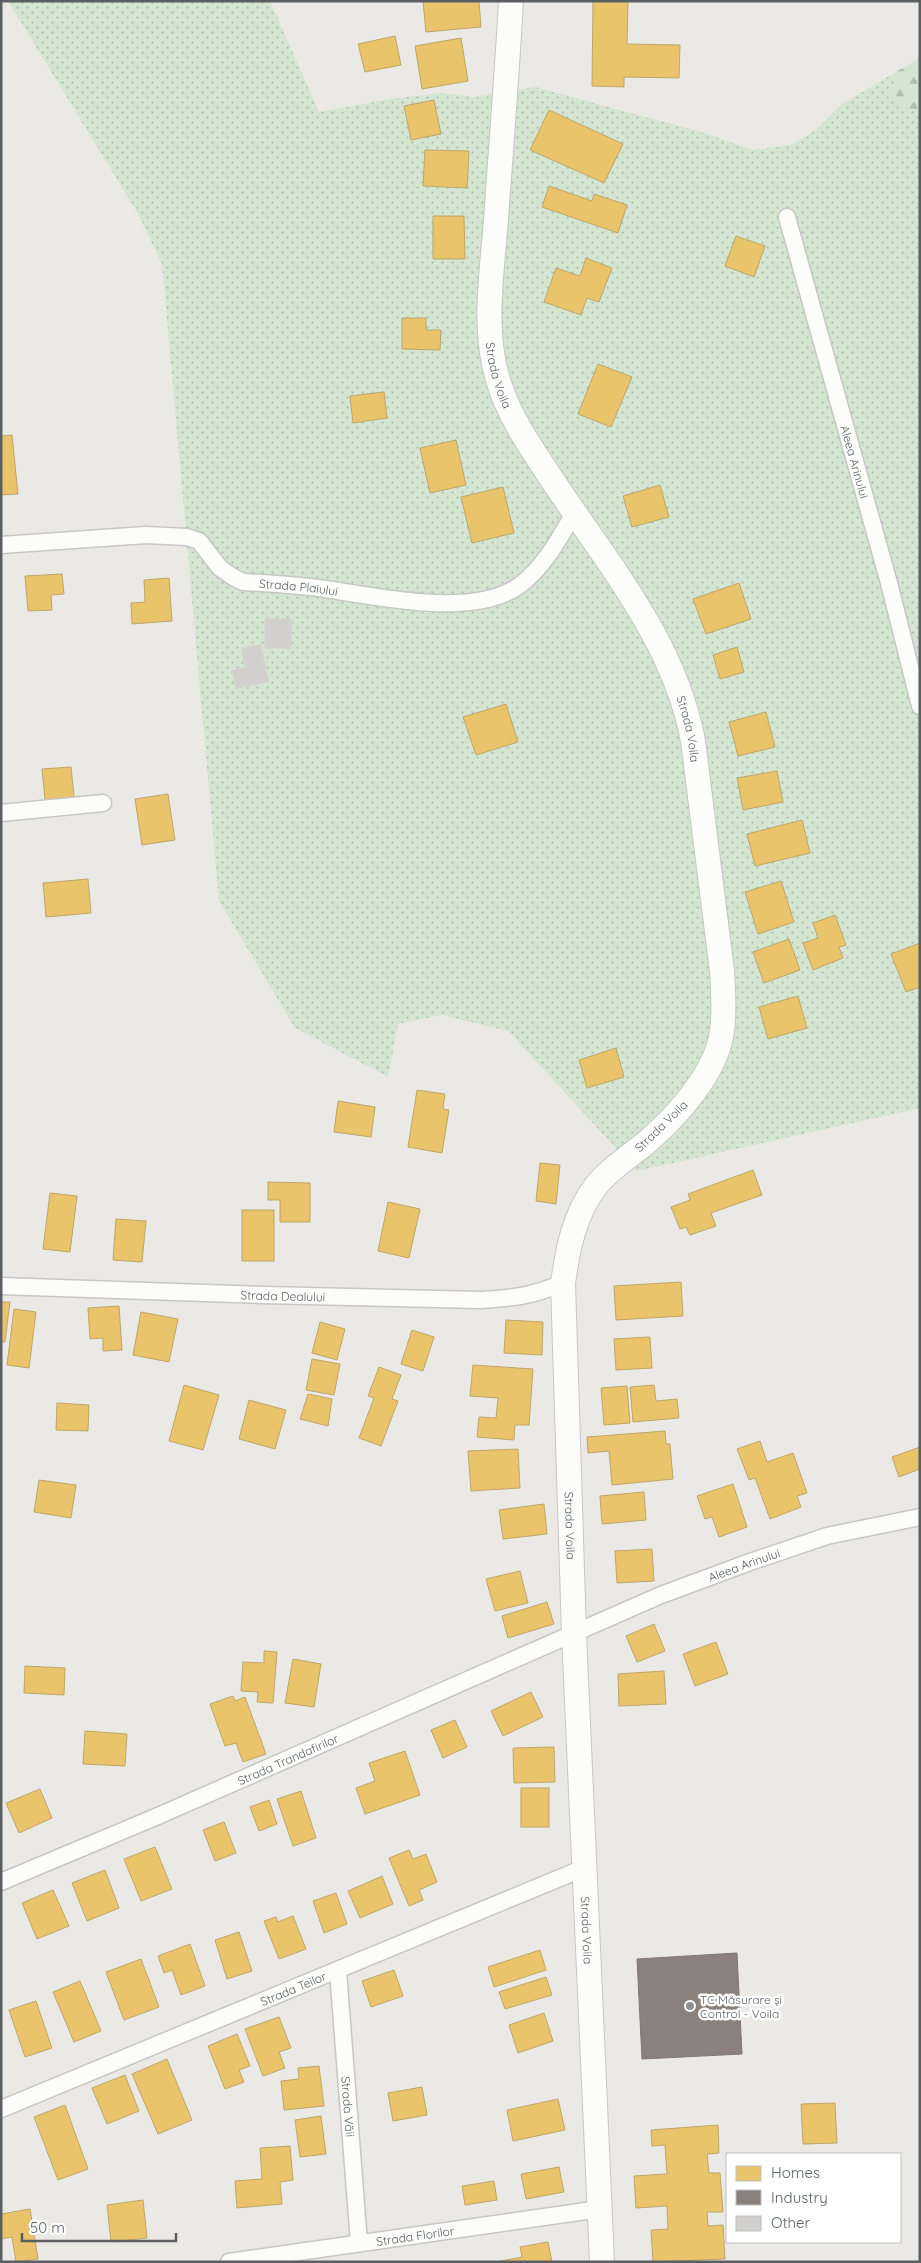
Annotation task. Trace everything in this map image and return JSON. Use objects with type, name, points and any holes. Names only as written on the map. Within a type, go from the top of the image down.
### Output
[{"type":"main road","name":"Strada Voila","points":[[511,1],[492,275],[490,322],[492,356],[498,382],[508,406],[535,454],[645,618],[679,685],[689,717],[722,970],[724,1004],[722,1033],[709,1069],[691,1096],[664,1126],[596,1186],[584,1204],[571,1240],[563,1283],[574,1634],[602,2262]]},
{"type":"street","name":"Aleea Arinului","points":[[787,217],[889,583],[920,706]]},
{"type":"street","name":"Strada Plaiului","points":[[1,545],[146,535],[187,537],[199,541],[220,568],[243,582],[311,587],[400,600],[457,604],[491,600],[519,586],[553,550],[574,513]]},
{"type":"street","points":[[1,813],[103,803]]},
{"type":"street","name":"Strada Dealului","points":[[1,1286],[480,1300],[514,1298],[534,1294],[563,1283]]},
{"type":"street","name":"Aleea Arinului","points":[[574,1634],[661,1595],[827,1536],[920,1518]]},
{"type":"street","name":"Strada Trandafirilor","points":[[1,1882],[167,1812],[574,1634]]},
{"type":"street","name":"Strada Teilor","points":[[1,2109],[584,1868]]},
{"type":"street","name":"Strada Văii","points":[[338,1971],[359,2243]]},
{"type":"street","name":"Strada Florilor","points":[[229,2262],[600,2209]]},
{"type":"green space","points":[[8,1],[270,1],[319,112],[390,99],[441,93],[474,97],[535,87],[708,134],[752,150],[791,145],[816,130],[842,104],[920,58],[920,1108],[637,1171],[508,1031],[442,1015],[398,1024],[388,1077],[295,1028],[219,901],[162,264],[137,212]]},
{"type":"green space","points":[[920,58],[920,114],[890,100],[896,72]]},
{"type":"building: Homes","points":[[423,1],[479,1],[481,27],[426,32]]},
{"type":"building: Homes","points":[[593,1],[628,1],[627,44],[680,45],[679,78],[624,77],[624,87],[592,86]]},
{"type":"building: Homes","points":[[395,36],[401,65],[365,72],[358,44]]},
{"type":"building: Homes","points":[[461,38],[468,81],[422,89],[415,46]]},
{"type":"building: Homes","points":[[434,100],[441,134],[411,140],[404,106]]},
{"type":"building: Homes","points":[[549,110],[623,144],[604,183],[530,150]]},
{"type":"building: Homes","points":[[425,150],[469,151],[467,188],[423,186]]},
{"type":"building: Homes","points":[[549,186],[592,201],[594,194],[627,205],[618,233],[542,207]]},
{"type":"building: Homes","points":[[433,216],[464,216],[465,259],[433,259]]},
{"type":"building: Homes","points":[[736,236],[765,246],[754,277],[725,266]]},
{"type":"building: Homes","points":[[586,258],[612,268],[599,302],[587,298],[581,315],[544,302],[556,268],[580,276]]},
{"type":"building: Homes","points":[[402,318],[426,318],[426,330],[441,330],[440,350],[402,349]]},
{"type":"building: Homes","points":[[598,364],[632,377],[611,427],[578,414]]},
{"type":"building: Homes","points":[[384,392],[387,418],[353,423],[350,396]]},
{"type":"building: Homes","points":[[12,435],[18,494],[1,495],[1,436]]},
{"type":"building: Homes","points":[[456,440],[466,485],[430,493],[420,448]]},
{"type":"building: Homes","points":[[660,485],[669,517],[632,527],[623,496]]},
{"type":"building: Homes","points":[[503,487],[514,533],[472,543],[461,497]]},
{"type":"building: Homes","points":[[62,574],[64,594],[51,595],[52,610],[28,611],[25,576]]},
{"type":"building: Homes","points":[[169,578],[172,621],[132,624],[131,603],[145,602],[144,580]]},
{"type":"building: Homes","points":[[739,583],[751,619],[706,634],[693,599]]},
{"type":"building: Homes","points":[[737,647],[744,672],[720,679],[713,655]]},
{"type":"building: Homes","points":[[506,704],[518,742],[476,755],[463,717]]},
{"type":"building: Homes","points":[[766,712],[775,747],[738,756],[729,722]]},
{"type":"building: Homes","points":[[71,767],[74,797],[45,800],[42,769]]},
{"type":"building: Homes","points":[[777,771],[783,802],[743,810],[737,778]]},
{"type":"building: Homes","points":[[168,794],[175,840],[142,845],[135,799]]},
{"type":"building: Homes","points":[[802,820],[810,853],[755,866],[747,834]]},
{"type":"building: Homes","points":[[88,879],[91,913],[46,917],[43,883]]},
{"type":"building: Homes","points":[[781,881],[794,922],[758,934],[745,892]]},
{"type":"building: Homes","points":[[835,915],[846,945],[839,947],[843,958],[813,970],[803,943],[818,938],[813,923]]},
{"type":"building: Homes","points":[[789,939],[800,970],[764,983],[753,952]]},
{"type":"building: Homes","points":[[920,943],[920,987],[906,992],[891,954]]},
{"type":"building: Homes","points":[[798,996],[807,1028],[768,1039],[759,1007]]},
{"type":"building: Homes","points":[[616,1048],[624,1077],[587,1088],[579,1060]]},
{"type":"building: Homes","points":[[417,1090],[445,1094],[443,1109],[449,1110],[442,1153],[408,1147]]},
{"type":"building: Homes","points":[[338,1101],[375,1107],[371,1137],[334,1132]]},
{"type":"building: Homes","points":[[540,1163],[560,1165],[556,1204],[536,1201]]},
{"type":"building: Homes","points":[[753,1170],[762,1195],[711,1213],[716,1226],[690,1235],[686,1227],[680,1229],[671,1207],[690,1200],[688,1194]]},
{"type":"building: Homes","points":[[268,1182],[310,1183],[310,1222],[280,1222],[280,1200],[268,1200]]},
{"type":"building: Homes","points":[[50,1193],[77,1196],[70,1252],[43,1249]]},
{"type":"building: Homes","points":[[388,1202],[420,1209],[409,1258],[378,1251]]},
{"type":"building: Homes","points":[[242,1210],[274,1210],[274,1261],[242,1261]]},
{"type":"building: Homes","points":[[116,1219],[146,1221],[142,1262],[113,1260]]},
{"type":"building: Homes","points":[[681,1282],[683,1316],[616,1320],[614,1286]]},
{"type":"building: Homes","points":[[1,1302],[10,1302],[5,1342],[1,1342]]},
{"type":"building: Homes","points":[[119,1306],[122,1350],[103,1351],[103,1338],[90,1339],[88,1308]]},
{"type":"building: Homes","points":[[14,1309],[36,1312],[29,1368],[7,1365]]},
{"type":"building: Homes","points":[[141,1312],[178,1319],[169,1362],[133,1355]]},
{"type":"building: Homes","points":[[506,1320],[543,1322],[542,1355],[504,1353]]},
{"type":"building: Homes","points":[[320,1322],[345,1329],[337,1360],[312,1353]]},
{"type":"building: Homes","points":[[412,1330],[434,1337],[423,1371],[401,1364]]},
{"type":"building: Homes","points":[[650,1337],[652,1368],[616,1370],[614,1339]]},
{"type":"building: Homes","points":[[312,1359],[340,1364],[334,1395],[306,1390]]},
{"type":"building: Homes","points":[[473,1365],[533,1369],[529,1425],[515,1425],[514,1440],[477,1437],[479,1417],[496,1418],[498,1398],[470,1396]]},
{"type":"building: Homes","points":[[379,1367],[401,1375],[392,1399],[398,1401],[381,1446],[359,1438],[374,1398],[368,1396]]},
{"type":"building: Homes","points":[[184,1385],[219,1395],[203,1450],[169,1441]]},
{"type":"building: Homes","points":[[654,1385],[656,1401],[677,1399],[679,1418],[633,1422],[630,1387]]},
{"type":"building: Homes","points":[[627,1386],[630,1423],[604,1425],[601,1388]]},
{"type":"building: Homes","points":[[308,1394],[332,1399],[328,1426],[300,1419]]},
{"type":"building: Homes","points":[[249,1400],[286,1410],[275,1449],[239,1439]]},
{"type":"building: Homes","points":[[57,1403],[89,1405],[88,1431],[56,1430]]},
{"type":"building: Homes","points":[[665,1431],[666,1444],[670,1444],[673,1479],[612,1485],[609,1451],[588,1453],[587,1437]]},
{"type":"building: Homes","points":[[760,1441],[767,1462],[793,1453],[807,1493],[797,1496],[801,1507],[770,1519],[755,1478],[749,1480],[737,1449]]},
{"type":"building: Homes","points":[[920,1447],[920,1469],[899,1477],[892,1457]]},
{"type":"building: Homes","points":[[518,1449],[520,1488],[471,1491],[468,1451]]},
{"type":"building: Homes","points":[[39,1480],[76,1485],[71,1518],[34,1512]]},
{"type":"building: Homes","points":[[733,1484],[747,1527],[719,1537],[712,1517],[705,1519],[697,1496]]},
{"type":"building: Homes","points":[[644,1492],[646,1520],[602,1524],[600,1496]]},
{"type":"building: Homes","points":[[544,1504],[547,1534],[503,1539],[499,1510]]},
{"type":"building: Homes","points":[[652,1549],[654,1581],[617,1583],[615,1551]]},
{"type":"building: Homes","points":[[520,1571],[528,1603],[495,1611],[486,1579]]},
{"type":"building: Homes","points":[[547,1602],[554,1624],[508,1638],[502,1616]]},
{"type":"building: Homes","points":[[654,1624],[665,1651],[637,1662],[626,1636]]},
{"type":"building: Homes","points":[[716,1642],[728,1674],[695,1686],[683,1654]]},
{"type":"building: Homes","points":[[264,1651],[277,1652],[273,1703],[257,1702],[258,1692],[241,1691],[243,1662],[264,1663]]},
{"type":"building: Homes","points":[[293,1659],[321,1664],[314,1707],[285,1703]]},
{"type":"building: Homes","points":[[25,1666],[65,1668],[64,1695],[24,1693]]},
{"type":"building: Homes","points":[[664,1671],[666,1704],[619,1706],[618,1674]]},
{"type":"building: Homes","points":[[531,1692],[543,1717],[503,1736],[491,1711]]},
{"type":"building: Homes","points":[[233,1696],[235,1701],[245,1697],[266,1754],[243,1762],[236,1743],[225,1746],[210,1704]]},
{"type":"building: Homes","points":[[455,1720],[467,1747],[443,1758],[431,1730]]},
{"type":"building: Homes","points":[[85,1731],[127,1734],[125,1766],[83,1764]]},
{"type":"building: Homes","points":[[554,1747],[555,1782],[514,1783],[513,1748]]},
{"type":"building: Homes","points":[[405,1751],[420,1795],[365,1814],[356,1788],[375,1781],[369,1763]]},
{"type":"building: Homes","points":[[521,1788],[549,1788],[549,1827],[521,1827]]},
{"type":"building: Homes","points":[[40,1789],[52,1818],[19,1833],[6,1803]]},
{"type":"building: Homes","points":[[301,1791],[316,1838],[293,1846],[277,1799]]},
{"type":"building: Homes","points":[[269,1800],[277,1824],[259,1831],[250,1807]]},
{"type":"building: Homes","points":[[224,1822],[236,1853],[215,1861],[203,1830]]},
{"type":"building: Homes","points":[[155,1847],[172,1889],[141,1901],[124,1859]]},
{"type":"building: Homes","points":[[409,1850],[413,1859],[426,1854],[437,1882],[419,1890],[423,1900],[409,1906],[389,1858]]},
{"type":"building: Homes","points":[[105,1870],[119,1908],[87,1921],[72,1883]]},
{"type":"building: Homes","points":[[382,1876],[393,1904],[360,1918],[348,1891]]},
{"type":"building: Homes","points":[[53,1890],[69,1926],[37,1939],[22,1903]]},
{"type":"building: Homes","points":[[336,1893],[347,1924],[324,1933],[313,1901]]},
{"type":"building: Homes","points":[[293,1916],[306,1949],[279,1959],[264,1921],[276,1917],[278,1922]]},
{"type":"building: Homes","points":[[239,1932],[252,1971],[227,1979],[215,1940]]},
{"type":"building: Homes","points":[[190,1944],[205,1986],[181,1995],[172,1970],[164,1973],[158,1956]]},
{"type":"building: Homes","points":[[540,1950],[546,1970],[494,1987],[488,1967]]},
{"type":"building: Homes","points":[[141,1959],[159,2007],[124,2020],[106,1972]]},
{"type":"building: Homes","points":[[394,1970],[403,1996],[371,2007],[362,1981]]},
{"type":"building: Homes","points":[[546,1977],[552,1995],[505,2009],[499,1992]]},
{"type":"building: Homes","points":[[80,1981],[101,2031],[74,2042],[53,1992]]},
{"type":"building: Homes","points":[[36,2001],[52,2048],[25,2057],[9,2010]]},
{"type":"building: Homes","points":[[544,2013],[553,2041],[518,2053],[509,2025]]},
{"type":"building: Homes","points":[[279,2017],[291,2048],[279,2052],[285,2068],[263,2076],[245,2029]]},
{"type":"building: Homes","points":[[237,2034],[250,2066],[239,2070],[244,2082],[225,2089],[208,2046]]},
{"type":"building: Homes","points":[[167,2059],[192,2120],[158,2134],[132,2074]]},
{"type":"building: Homes","points":[[319,2066],[324,2106],[284,2110],[281,2081],[299,2079],[298,2068]]},
{"type":"building: Homes","points":[[125,2075],[139,2111],[107,2124],[92,2088]]},
{"type":"building: Homes","points":[[422,2087],[427,2115],[393,2121],[388,2093]]},
{"type":"building: Homes","points":[[558,2099],[565,2130],[513,2141],[507,2110]]},
{"type":"building: Homes","points":[[835,2103],[837,2143],[803,2144],[801,2104]]},
{"type":"building: Homes","points":[[65,2105],[88,2169],[58,2180],[34,2117]]},
{"type":"building: Homes","points":[[321,2116],[326,2154],[300,2157],[295,2120]]},
{"type":"building: Homes","points":[[718,2125],[719,2153],[707,2154],[709,2173],[720,2173],[723,2212],[707,2212],[708,2226],[723,2225],[725,2259],[653,2262],[651,2230],[668,2229],[667,2206],[636,2208],[634,2176],[667,2174],[665,2145],[652,2146],[651,2130]]},
{"type":"building: Homes","points":[[290,2146],[293,2180],[280,2182],[282,2204],[237,2208],[235,2181],[262,2179],[260,2148]]},
{"type":"building: Homes","points":[[559,2167],[564,2192],[526,2199],[521,2174]]},
{"type":"building: Homes","points":[[494,2181],[497,2200],[465,2205],[462,2186]]},
{"type":"building: Homes","points":[[143,2200],[147,2238],[111,2242],[107,2205]]},
{"type":"building: Homes","points":[[30,2209],[38,2259],[16,2262],[12,2237],[1,2239],[1,2214]]},
{"type":"building: Homes","points":[[548,2242],[552,2262],[496,2262],[522,2257],[520,2247]]},
{"type":"building: Industry","name":"TC Măsurare și Control - Voila","points":[[737,1953],[742,2054],[642,2059],[637,1959]]},
{"type":"building: Other","points":[[265,618],[292,619],[291,649],[264,648]]},
{"type":"building: Other","points":[[261,644],[269,682],[236,689],[232,670],[245,667],[241,648]]},
{"type":"place","name":"TC Măsurare și Control - Voila","points":[[690,2006]]}]
